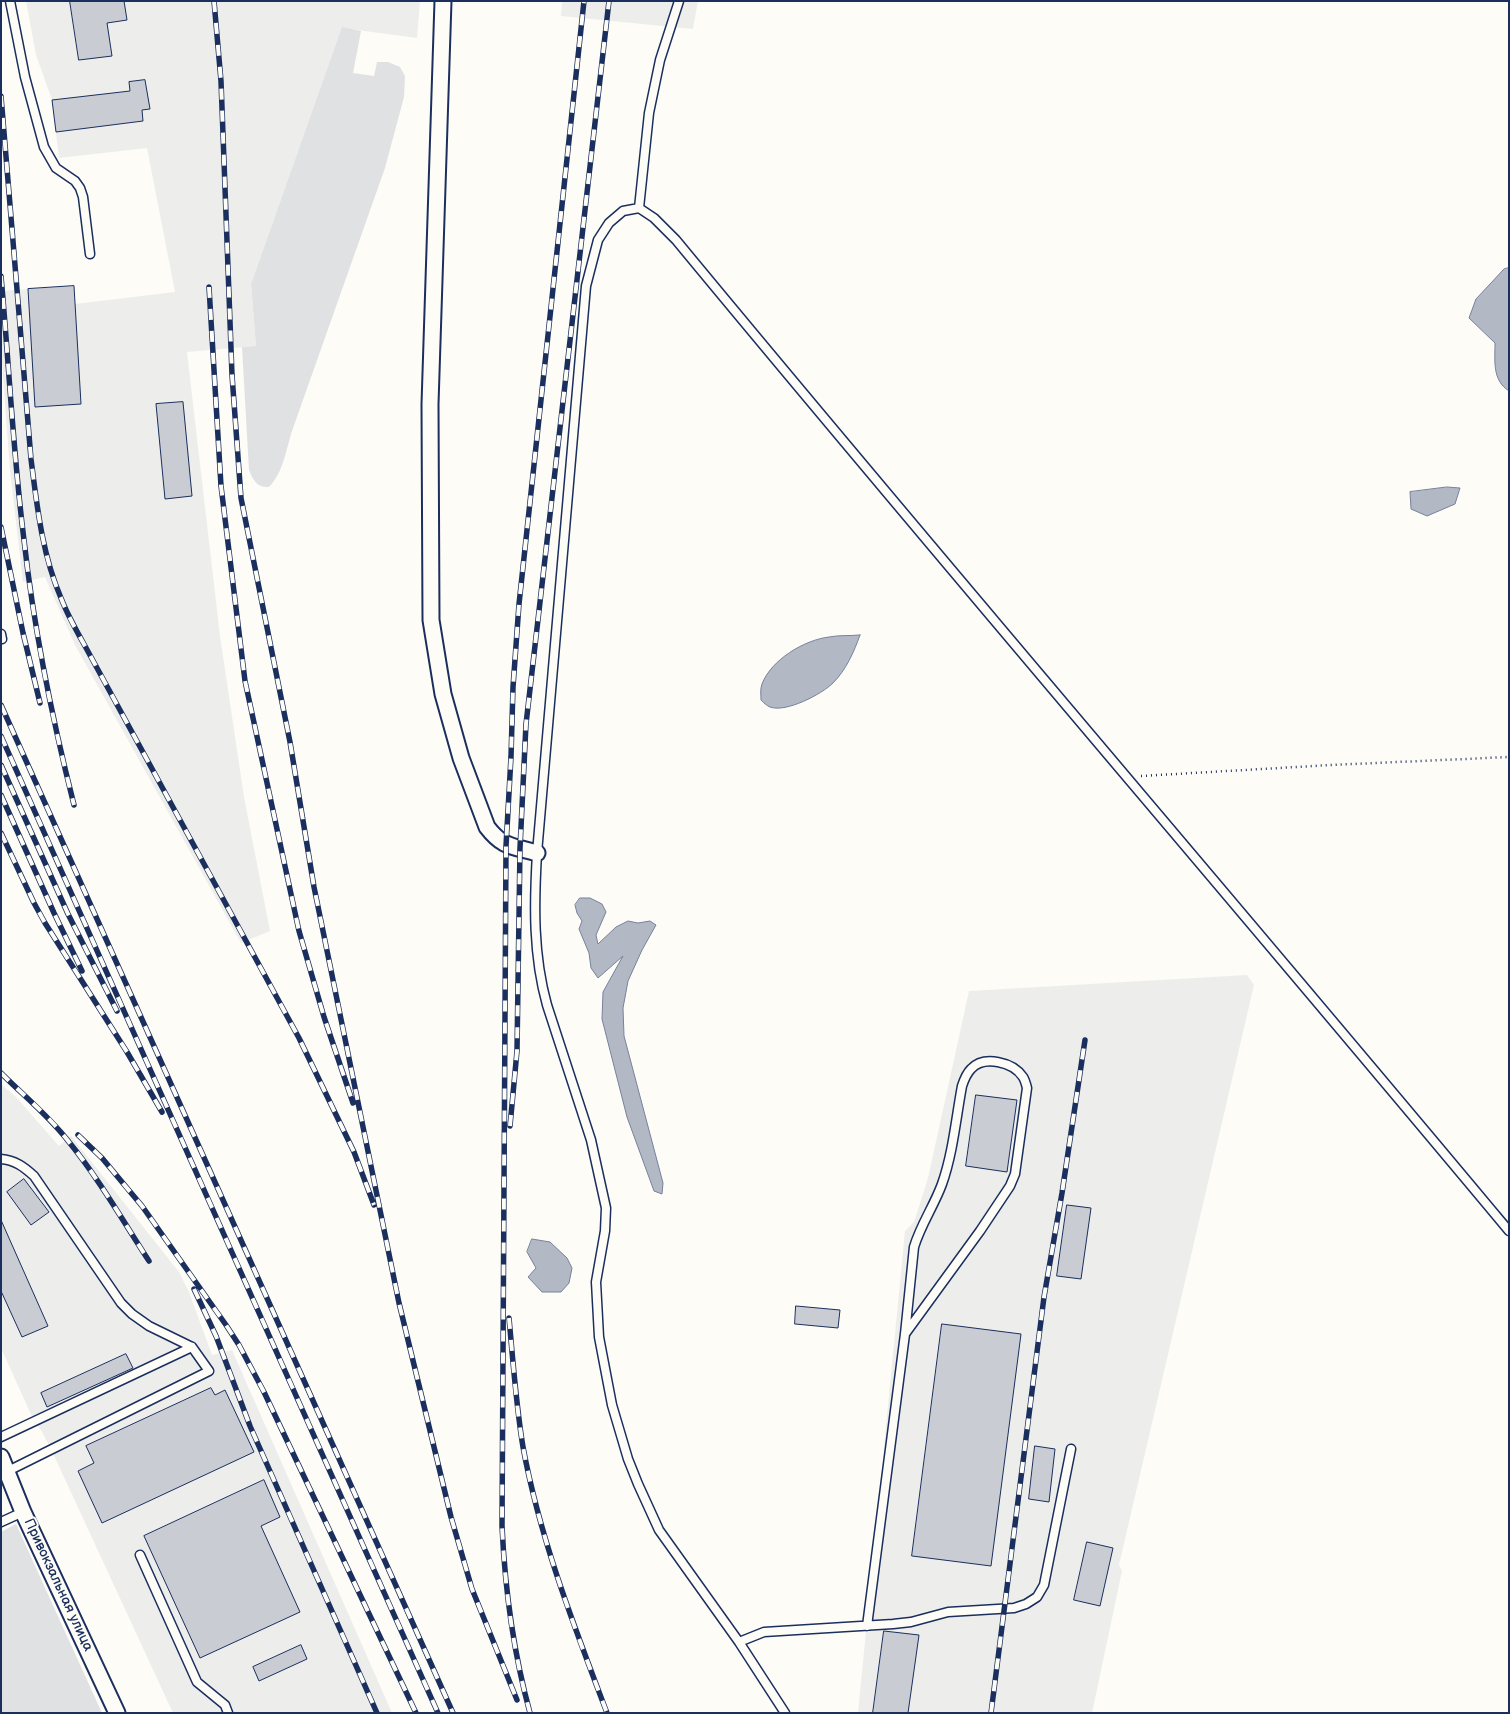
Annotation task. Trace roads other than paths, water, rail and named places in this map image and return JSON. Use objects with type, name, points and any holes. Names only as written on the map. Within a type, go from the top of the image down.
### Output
[{"type":"street","points":[[443,1],[430,404],[431,620],[443,694],[461,758],[486,827],[506,846],[537,853]]},
{"type":"street","name":"Привокзальная улица","points":[[1,1457],[23,1512],[117,1713]]},
{"type":"lane","points":[[10,1],[25,77],[44,147],[56,168],[75,181],[80,188],[83,197],[90,254]]},
{"type":"lane","points":[[639,208],[650,113],[660,60],[679,1]]},
{"type":"lane","points":[[785,1713],[739,1642],[659,1530],[634,1476],[612,1405],[599,1337],[596,1282],[605,1230],[606,1208],[591,1140],[541,984],[536,956],[534,922],[537,853],[586,286],[598,240],[609,223],[623,211],[639,208],[654,218],[676,240],[847,447],[1509,1232]]},
{"type":"lane","points":[[867,1626],[905,1334],[914,1247],[918,1234],[934,1204],[948,1165],[965,1076],[980,1063],[992,1061],[1002,1063],[1017,1070],[1024,1078],[1027,1088],[1015,1174],[1010,1186],[980,1231],[905,1334]]},
{"type":"lane","points":[[1,1159],[10,1160],[23,1166],[34,1176],[112,1292],[132,1314],[149,1326],[192,1347],[209,1371],[8,1471]]},
{"type":"lane","points":[[1,1436],[192,1347]]},
{"type":"lane","points":[[739,1642],[764,1632],[911,1622],[948,1612],[1014,1608],[1026,1604],[1037,1597],[1044,1585],[1071,1449]]},
{"type":"lane","points":[[1,1522],[23,1512]]},
{"type":"lane","points":[[140,1555],[197,1682],[225,1705],[228,1713]]},
{"type":"railway","points":[[214,1],[221,81],[232,375],[241,498],[290,742],[314,887],[399,1303],[451,1517],[472,1589],[517,1700]]},
{"type":"railway","points":[[530,1713],[519,1667],[511,1620],[505,1574],[502,1526],[506,846],[513,687],[519,604],[584,1]]},
{"type":"railway","points":[[510,1126],[517,1051],[520,848],[526,724],[609,1]]},
{"type":"railway","points":[[1,96],[31,459],[41,530],[49,564],[66,610],[75,628],[299,1038],[354,1152],[374,1205]]},
{"type":"railway","points":[[1,276],[17,474],[28,574],[44,674],[74,805]]},
{"type":"railway","points":[[209,287],[221,486],[245,681],[299,931],[324,1017],[353,1103]]},
{"type":"railway","points":[[1,527],[40,703]]},
{"type":"railway","points":[[1,705],[453,1713]]},
{"type":"railway","points":[[1,736],[438,1713]]},
{"type":"railway","points":[[1,765],[68,914],[117,1011]]},
{"type":"railway","points":[[1,795],[82,971]]},
{"type":"railway","points":[[1,833],[45,923],[127,1052],[162,1112]]},
{"type":"railway","points":[[991,1713],[1044,1297],[1085,1040]]},
{"type":"railway","points":[[1,1073],[45,1115],[69,1142],[101,1185],[149,1261]]},
{"type":"railway","points":[[78,1135],[102,1158],[142,1206],[239,1345],[264,1392],[416,1713]]},
{"type":"railway","points":[[194,1289],[216,1336],[250,1426],[377,1713]]},
{"type":"railway","points":[[509,1318],[518,1415],[530,1481],[548,1549],[582,1648],[607,1713]]}]
